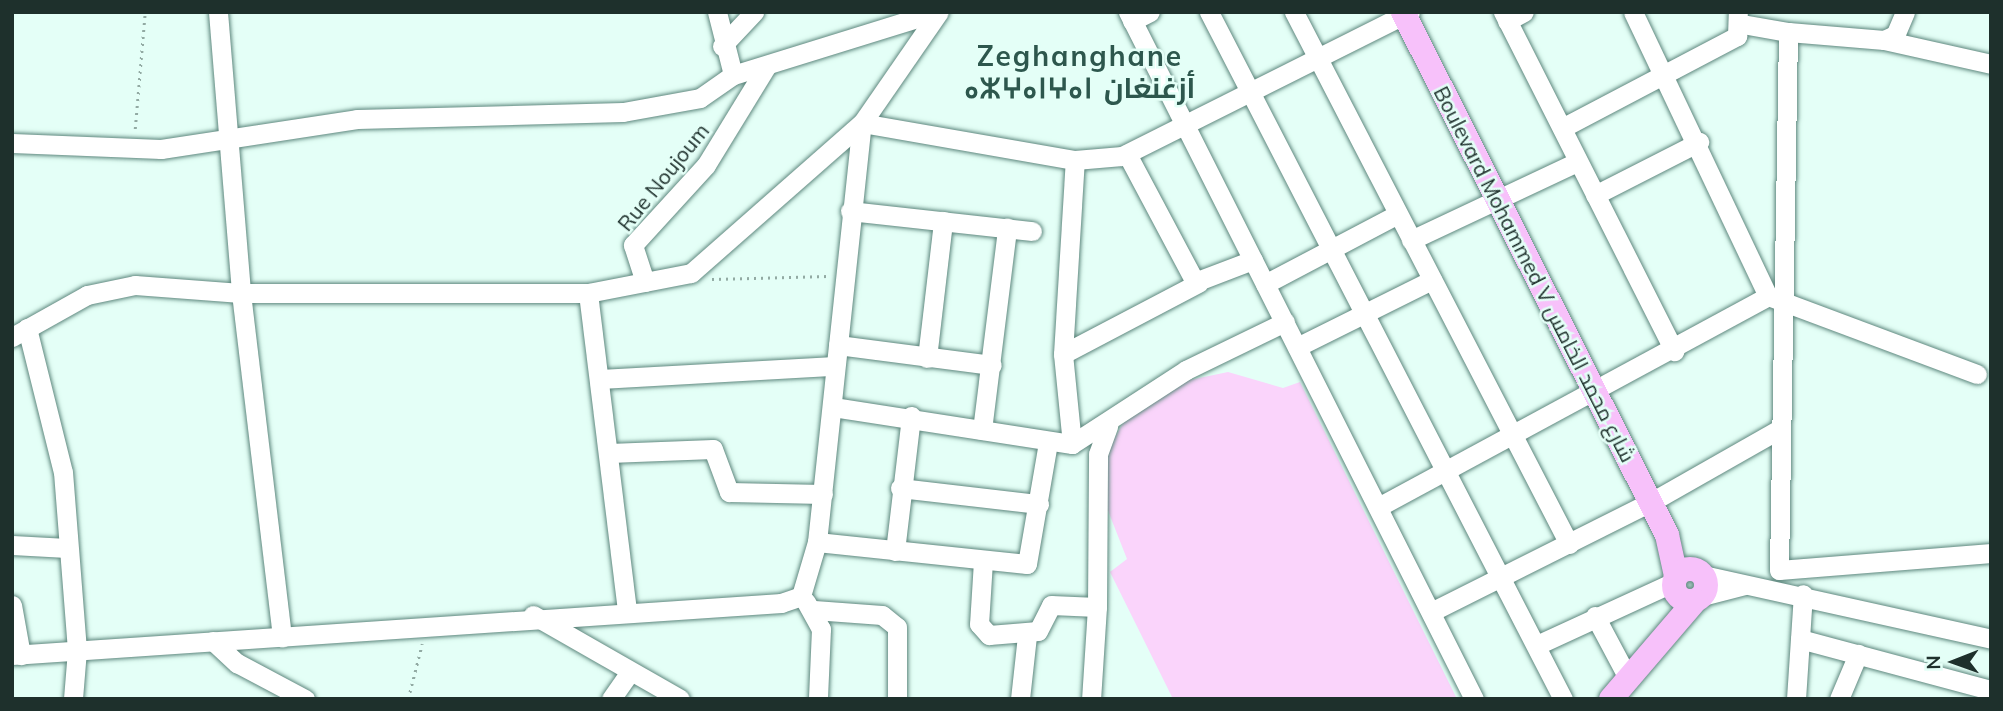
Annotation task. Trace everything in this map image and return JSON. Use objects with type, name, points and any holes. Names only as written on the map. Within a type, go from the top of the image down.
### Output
[{"type":"main road","name":"Boulevard Mohammed V شارع محمد الخامس","points":[[1406,13],[1496,201],[1651,502],[1688,584]]},
{"type":"main road","points":[[1611,699],[1651,651],[1688,584]]},
{"type":"street","points":[[218,12],[241,293],[282,638]]},
{"type":"street","points":[[717,12],[722,46],[733,75]]},
{"type":"street","points":[[722,46],[754,12]]},
{"type":"street","points":[[12,143],[131,149],[229,142],[357,119],[623,112],[701,98],[733,75],[766,67],[899,16],[938,12]]},
{"type":"street","points":[[73,699],[77,650],[55,424],[20,332],[87,295],[115,288],[180,284],[241,293],[588,293],[704,267],[862,123],[938,12]]},
{"type":"street","points":[[1209,12],[1563,699]]},
{"type":"street","points":[[1294,12],[1569,544]]},
{"type":"street","points":[[1633,12],[1774,299],[1977,374]]},
{"type":"street","points":[[1885,40],[1895,35],[1905,12]]},
{"type":"street","points":[[862,123],[1075,160],[1127,154],[1186,127],[1406,13]]},
{"type":"street","points":[[1137,15],[1186,127],[1474,699]]},
{"type":"street","points":[[1511,15],[1577,162],[1674,351]]},
{"type":"street","points":[[1562,128],[1737,36],[1740,18],[1788,32],[1885,40],[1991,64]]},
{"type":"street","points":[[1778,580],[1778,430],[1774,299],[1788,32]]},
{"type":"street","name":"Rue Noujoum","points":[[645,282],[633,245],[706,165],[766,67]]},
{"type":"street","points":[[818,699],[822,645],[808,603],[833,407],[850,211],[862,123]]},
{"type":"street","points":[[1595,195],[1699,142]]},
{"type":"street","points":[[1127,154],[1198,282]]},
{"type":"street","points":[[1072,444],[1063,354],[1075,160]]},
{"type":"street","points":[[1411,240],[1577,162]]},
{"type":"street","points":[[850,211],[1032,231]]},
{"type":"street","points":[[1265,284],[1398,214]]},
{"type":"street","points":[[927,358],[943,221]]},
{"type":"street","points":[[982,430],[1007,228]]},
{"type":"street","points":[[1063,354],[1198,282],[1253,260]]},
{"type":"street","points":[[1297,347],[1432,280]]},
{"type":"street","points":[[588,293],[627,610]]},
{"type":"street","points":[[1378,507],[1774,299]]},
{"type":"street","points":[[833,407],[911,416],[1048,442],[1072,444],[1108,426],[1186,370],[1285,322]]},
{"type":"street","points":[[838,345],[992,365]]},
{"type":"street","points":[[600,379],[835,366]]},
{"type":"street","points":[[895,551],[900,488],[911,416]]},
{"type":"street","points":[[1091,699],[1097,607],[1098,454],[1108,426]]},
{"type":"street","points":[[1431,612],[1651,502],[1778,430]]},
{"type":"street","points":[[817,542],[983,561],[1029,563],[1048,442]]},
{"type":"street","points":[[609,453],[713,449],[729,492],[823,494]]},
{"type":"street","points":[[900,488],[1039,504]]},
{"type":"street","points":[[12,545],[67,548]]},
{"type":"street","points":[[1536,645],[1595,616],[1688,584],[1754,584],[1991,553]]},
{"type":"street","points":[[983,561],[982,629],[1027,636],[1042,626],[1051,605],[1097,607]]},
{"type":"street","points":[[1778,580],[1803,594],[1991,639]]},
{"type":"street","points":[[1796,699],[1803,594]]},
{"type":"street","points":[[12,604],[16,655],[213,640],[282,638],[533,615],[808,603],[882,615],[897,627],[897,699]]},
{"type":"street","points":[[533,615],[680,699]]},
{"type":"street","points":[[1595,616],[1628,678]]},
{"type":"street","points":[[1020,699],[1027,636]]},
{"type":"street","points":[[1800,639],[1977,691]]},
{"type":"street","points":[[213,640],[237,663],[292,696]]},
{"type":"street","points":[[1839,699],[1858,654]]},
{"type":"street","points":[[611,699],[630,672]]},
{"type":"path","points":[[131,149],[145,12]]},
{"type":"path","points":[[705,279],[845,275]]},
{"type":"path","points":[[408,699],[427,624]]},
{"type":"shaded area","points":[[1228,372],[1283,388],[1300,382],[1457,699],[1173,699],[1110,572],[1127,559],[1105,503],[1107,452],[1127,416],[1185,381]]},
{"type":"district","name":"Zeghanghane ⴰⵣⵖⴰⵏⵖⴰⵏ أزغنغان","points":[[1080,72]]}]
